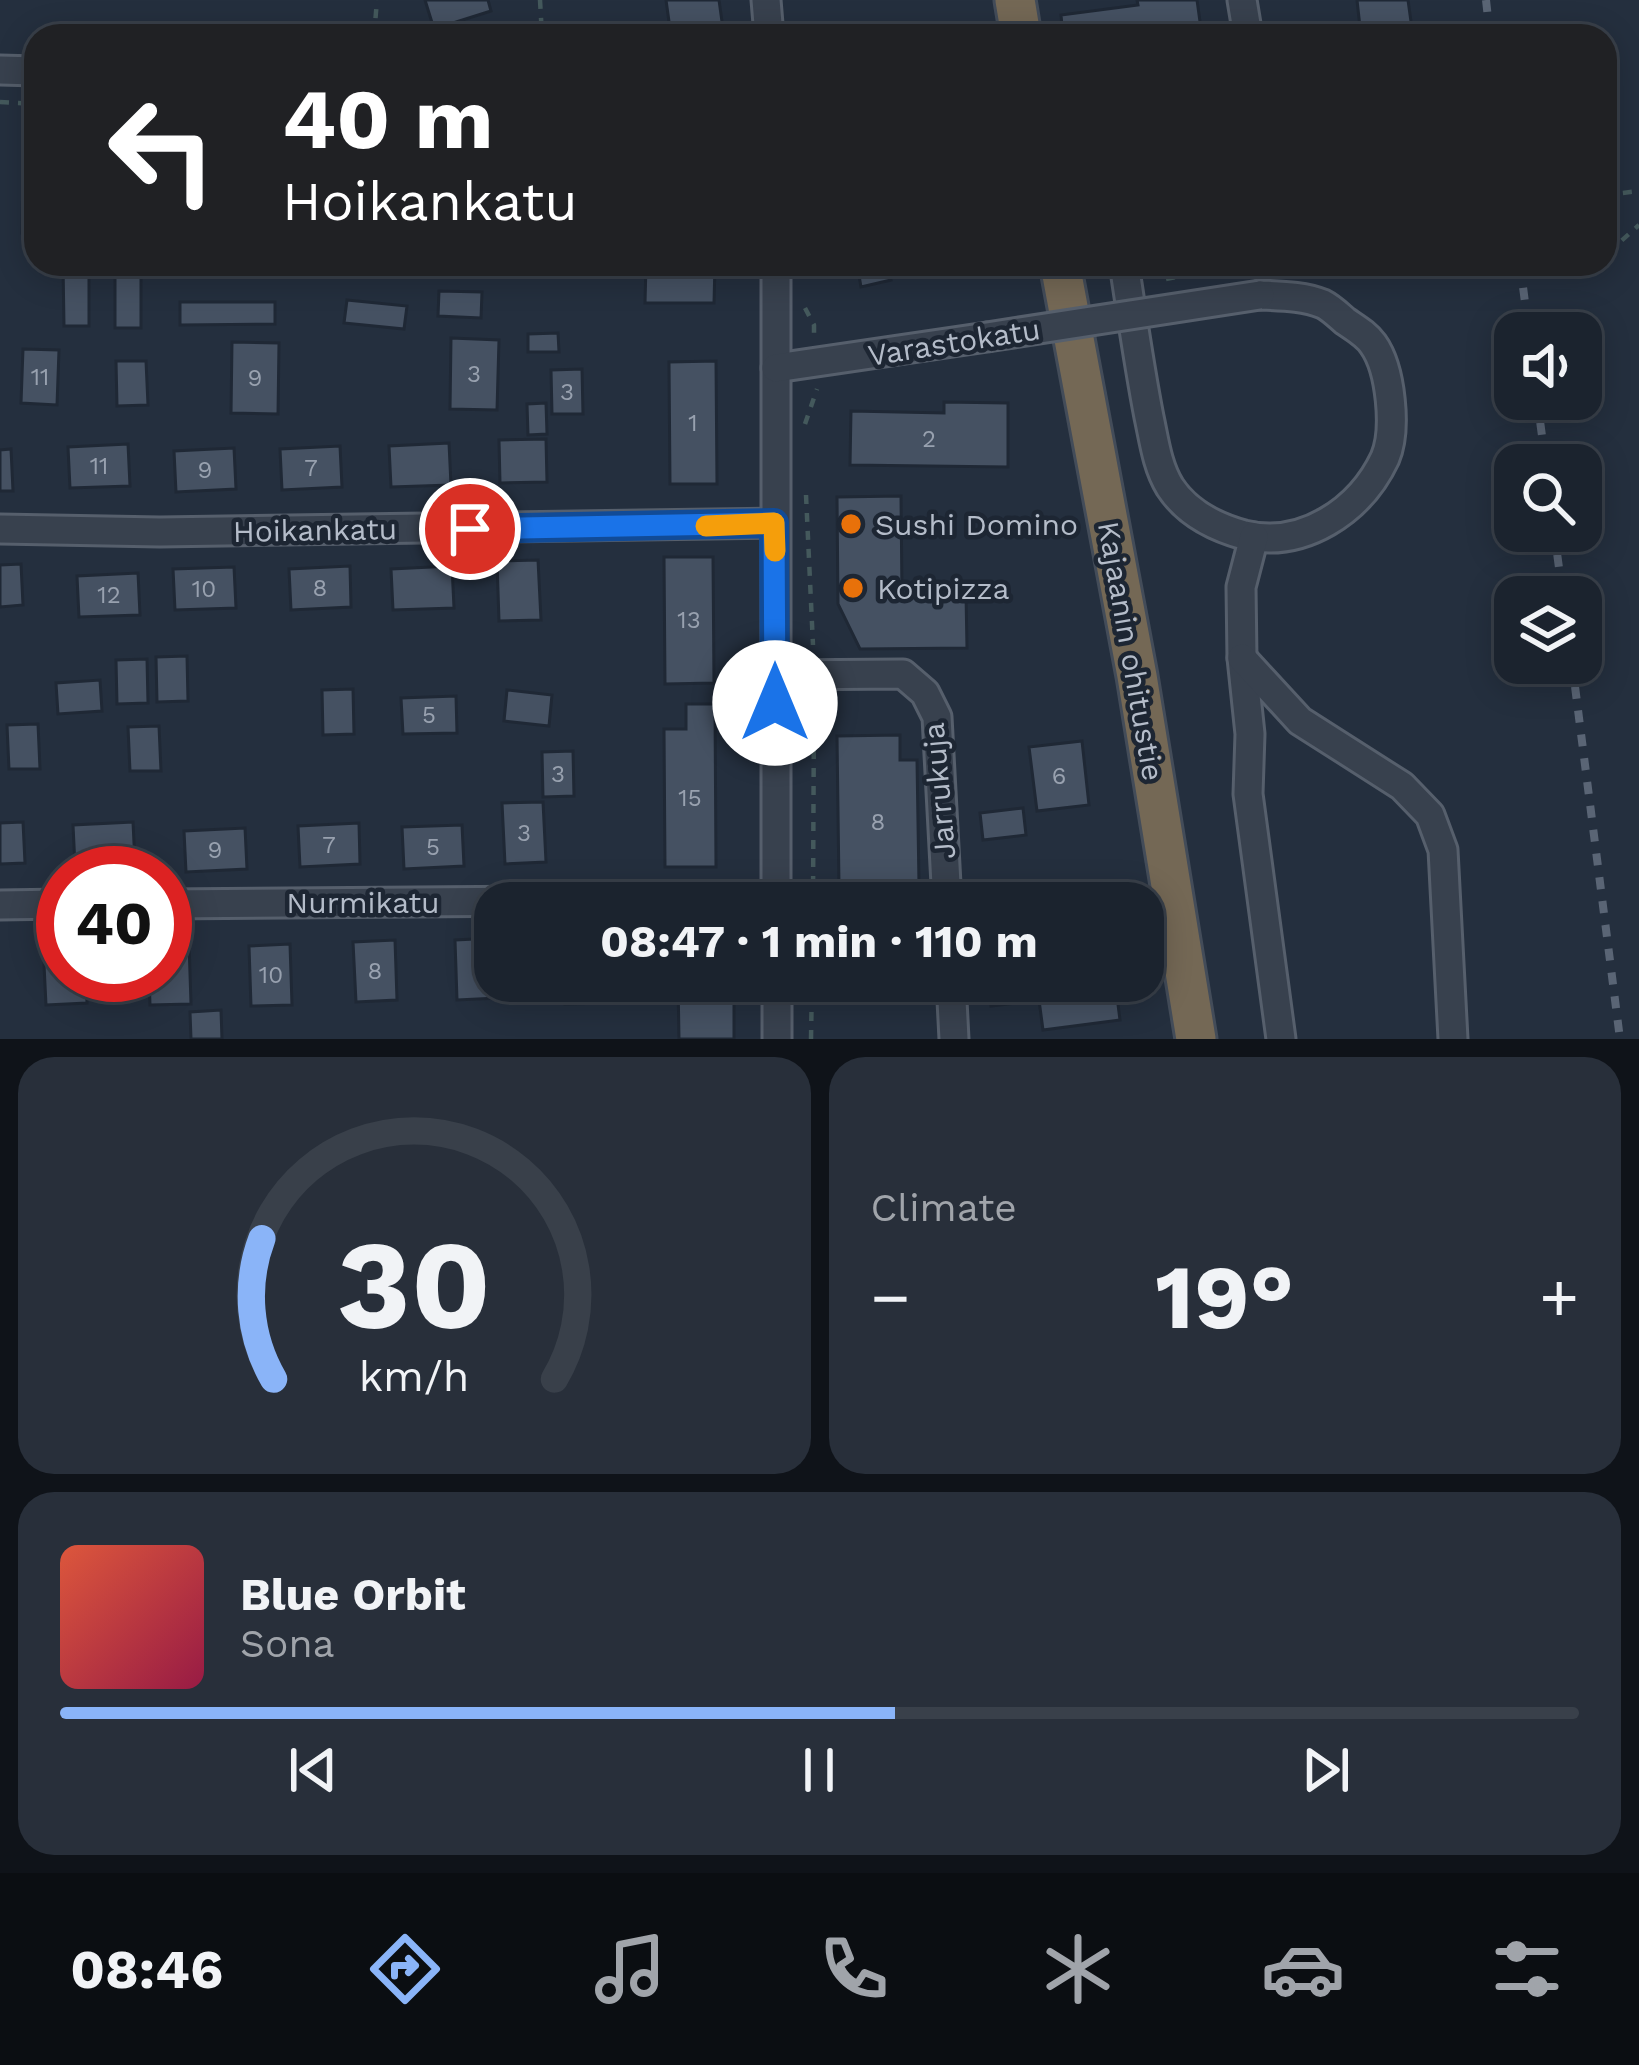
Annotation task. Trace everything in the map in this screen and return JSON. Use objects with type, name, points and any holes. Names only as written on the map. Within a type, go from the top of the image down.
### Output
[{"type":"highway","name":"Kajaanin ohitustie","points":[[1062,276],[1137,676],[1196,1039]]},
{"type":"street","points":[[776,276],[776,882]]},
{"type":"street","name":"Varastokatu","points":[[776,368],[987,338],[1260,295],[1294,297],[1324,305],[1371,340],[1385,367],[1391,400],[1387,455],[1356,501],[1318,529],[1281,536],[1254,537],[1217,528],[1190,508],[1171,488],[1158,459],[1142,382],[1126,276]]},
{"type":"street","name":"Hoikankatu","points":[[0,529],[183,532],[774,523]]},
{"type":"street","points":[[1254,537],[1241,587],[1250,734],[1248,794],[1281,1039]]},
{"type":"street","points":[[1242,658],[1300,721],[1402,786],[1430,815],[1443,850],[1453,1039]]},
{"type":"street","name":"Jarrukuja","points":[[775,675],[903,674],[925,693],[937,717],[946,882]]},
{"type":"street","name":"Nurmikatu","points":[[192,904],[474,902]]},
{"type":"street","points":[[0,905],[36,904]]},
{"type":"street","points":[[777,1002],[777,1039]]},
{"type":"street","points":[[952,1002],[954,1039]]},
{"type":"path","points":[[805,424],[817,393],[814,325]]},
{"type":"path","points":[[806,494],[813,608],[813,882]]},
{"type":"path","points":[[812,1002],[812,1039]]},
{"type":"building","points":[[425,0],[488,0],[491,11],[450,24],[432,24]]},
{"type":"building","points":[[666,0],[719,0],[722,24],[669,24]]},
{"type":"building","points":[[1137,0],[1197,0],[1200,24],[1062,24],[1061,15],[1138,5]]},
{"type":"building","points":[[1357,0],[1408,0],[1411,24],[1360,24]]},
{"type":"building","points":[[23,167],[24,233],[22,233]]},
{"type":"building","points":[[63,276],[89,276],[89,326],[64,326]]},
{"type":"building","points":[[115,276],[141,276],[141,328],[115,328]]},
{"type":"building","points":[[646,276],[715,276],[714,303],[645,303]]},
{"type":"building","points":[[859,276],[890,276],[891,280],[861,287]]},
{"type":"building","points":[[439,291],[482,292],[481,318],[438,316]]},
{"type":"building","points":[[347,300],[407,306],[404,329],[344,323]]},
{"type":"building","points":[[180,302],[275,302],[275,324],[180,325]]},
{"type":"building","points":[[558,333],[559,352],[528,352],[528,334]]},
{"type":"building","points":[[451,338],[499,340],[497,410],[450,409]]},
{"type":"building","points":[[232,342],[279,343],[278,414],[231,413]]},
{"type":"building","points":[[23,349],[59,350],[57,405],[21,403]]},
{"type":"building","points":[[116,361],[146,361],[148,405],[117,406]]},
{"type":"building","points":[[716,361],[717,484],[670,484],[669,362]]},
{"type":"building","points":[[582,369],[583,414],[552,414],[551,370]]},
{"type":"building","points":[[944,402],[1008,403],[1008,467],[850,465],[851,411],[944,413]]},
{"type":"building","points":[[546,403],[547,434],[528,435],[527,404]]},
{"type":"building","points":[[546,439],[547,482],[500,483],[499,440]]},
{"type":"building","points":[[449,443],[451,485],[391,487],[389,446]]},
{"type":"building","points":[[128,444],[130,486],[70,488],[68,447]]},
{"type":"building","points":[[340,446],[342,487],[282,490],[280,449]]},
{"type":"building","points":[[234,448],[236,489],[176,492],[174,451]]},
{"type":"building","points":[[11,449],[13,491],[0,491],[0,450]]},
{"type":"building","points":[[901,496],[902,595],[966,594],[967,648],[860,649],[838,604],[837,497]]},
{"type":"building","points":[[664,557],[713,557],[714,683],[665,684]]},
{"type":"building","points":[[538,560],[541,620],[499,621],[497,561]]},
{"type":"building","points":[[21,564],[23,605],[0,607],[0,565]]},
{"type":"building","points":[[350,566],[351,607],[291,610],[289,569]]},
{"type":"building","points":[[452,566],[454,608],[393,610],[391,569]]},
{"type":"building","points":[[234,567],[236,608],[175,610],[173,569]]},
{"type":"building","points":[[138,573],[140,615],[79,617],[77,576]]},
{"type":"building","points":[[187,656],[188,701],[157,702],[156,657]]},
{"type":"building","points":[[147,659],[148,703],[117,704],[116,660]]},
{"type":"building","points":[[100,680],[102,711],[58,714],[56,683]]},
{"type":"building","points":[[353,689],[354,734],[323,735],[322,690]]},
{"type":"building","points":[[507,690],[552,695],[549,726],[504,721]]},
{"type":"building","points":[[456,696],[457,733],[403,734],[401,698]]},
{"type":"building","points":[[686,704],[715,704],[716,867],[665,867],[664,729],[686,729]]},
{"type":"building","points":[[38,724],[40,769],[9,769],[7,725]]},
{"type":"building","points":[[159,726],[161,771],[130,771],[128,727]]},
{"type":"building","points":[[900,735],[900,760],[917,760],[919,882],[839,882],[837,736]]},
{"type":"building","points":[[1082,741],[1089,805],[1037,811],[1029,747]]},
{"type":"building","points":[[573,751],[574,796],[543,797],[542,752]]},
{"type":"building","points":[[543,802],[546,862],[505,864],[502,803]]},
{"type":"building","points":[[1023,808],[1026,835],[983,840],[980,813]]},
{"type":"building","points":[[23,822],[25,863],[0,864],[0,823]]},
{"type":"building","points":[[133,822],[134,846],[74,846],[73,825]]},
{"type":"building","points":[[359,823],[360,864],[300,867],[298,826]]},
{"type":"building","points":[[462,825],[464,866],[404,869],[402,827]]},
{"type":"building","points":[[245,828],[247,869],[192,872],[192,846],[185,846],[184,831]]},
{"type":"building","points":[[474,939],[474,999],[457,1000],[455,940]]},
{"type":"building","points":[[395,940],[397,1000],[356,1002],[353,942]]},
{"type":"building","points":[[290,944],[292,1005],[251,1006],[249,946]]},
{"type":"building","points":[[150,1002],[191,1002],[191,1004]]},
{"type":"building","points":[[678,1002],[734,1002],[734,1039],[679,1039]]},
{"type":"building","points":[[1039,1002],[1118,1002],[1120,1020],[1043,1030]]},
{"type":"building","points":[[221,1010],[222,1039],[191,1039],[190,1012]]},
{"type":"railway","points":[[1486,0],[1489,24]]},
{"type":"railway","points":[[1522,276],[1526,312]]},
{"type":"railway","points":[[1540,420],[1543,444]]},
{"type":"railway","points":[[1557,552],[1560,576]]},
{"type":"railway","points":[[1575,684],[1620,1039]]},
{"type":"slow traffic","points":[[706,526],[774,523],[775,551]]},
{"type":"place","name":"Sushi Domino","points":[[851,524]]},
{"type":"place","name":"Kotipizza","points":[[853,588]]},
{"type":"route","points":[[470,529],[774,523],[775,703]]}]
